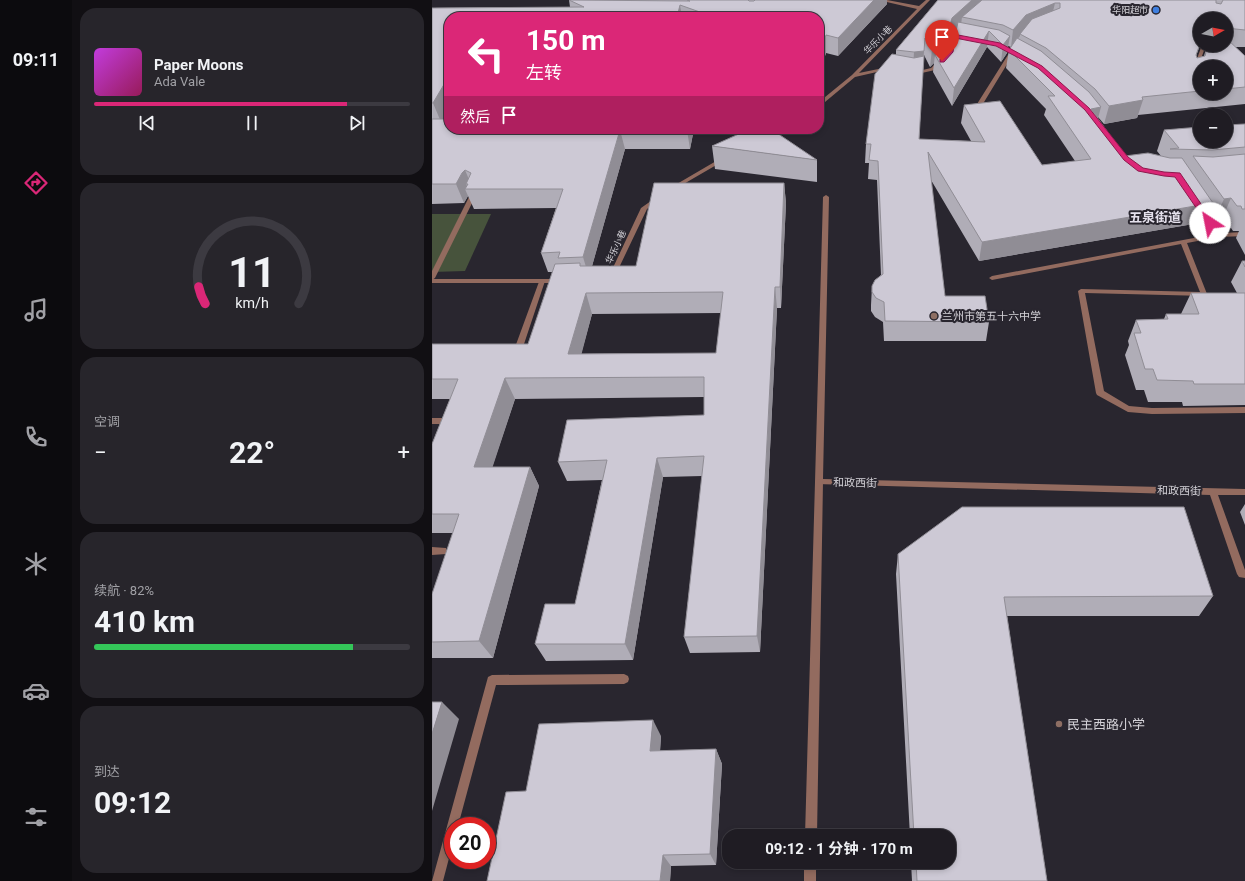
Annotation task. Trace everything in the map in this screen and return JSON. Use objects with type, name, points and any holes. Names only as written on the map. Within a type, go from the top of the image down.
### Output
[{"type":"street","points":[[880,0],[922,8]]},
{"type":"street","name":"华乐小巷","points":[[824,101],[854,76],[922,8],[928,0]]},
{"type":"street","points":[[960,37],[952,39],[969,22]]},
{"type":"street","points":[[973,114],[1010,51],[1017,46]]},
{"type":"street","points":[[1010,51],[1019,56]]},
{"type":"street","points":[[906,71],[913,73],[933,69],[946,56]]},
{"type":"street","points":[[854,76],[892,68]]},
{"type":"street","points":[[764,142],[780,134]]},
{"type":"street","points":[[670,190],[731,155]]},
{"type":"street","points":[[474,193],[432,279],[565,281]]},
{"type":"street","name":"华乐小巷","points":[[610,280],[644,208],[663,194]]},
{"type":"street","points":[[819,482],[826,197]]},
{"type":"street","points":[[1198,205],[1219,235]]},
{"type":"street","points":[[992,278],[1219,235],[1245,234]]},
{"type":"street","points":[[1183,242],[1204,294],[1081,291],[1100,393],[1128,409],[1152,411],[1245,410]]},
{"type":"street","points":[[518,350],[542,281]]},
{"type":"street","points":[[432,421],[442,421]]},
{"type":"street","name":"和政西街","points":[[811,829],[819,482],[1245,492]]},
{"type":"street","points":[[1212,492],[1242,574],[1245,574]]},
{"type":"street","points":[[432,551],[443,551]]},
{"type":"street","points":[[438,881],[492,680],[624,679]]},
{"type":"street","points":[[810,869],[810,881]]},
{"type":"green space","points":[[432,214],[491,214],[465,271],[432,272]]},
{"type":"building","points":[[569,0],[874,0],[838,38],[826,35],[824,40],[824,12],[700,12],[680,5],[678,12],[444,12],[444,84],[432,103],[432,8],[584,7]]},
{"type":"building","points":[[938,0],[972,0],[952,18],[948,34],[932,49],[925,38],[924,51],[914,52],[896,50]]},
{"type":"building","points":[[982,0],[1216,0],[1216,3],[1221,4],[1223,0],[1245,0],[1245,30],[1233,29],[1233,12],[1193,12],[1193,52],[1197,52],[1197,58],[1205,56],[1206,52],[1233,52],[1233,45],[1245,56],[1245,87],[1233,88],[1233,60],[1193,60],[1193,92],[1142,97],[1143,100],[1109,106],[1095,89],[1046,48],[1020,34],[1032,19],[1060,8],[1060,3],[1055,3],[1026,15],[1013,30],[1003,25],[962,17]]},
{"type":"building","points":[[958,22],[999,30],[1010,36],[1003,45],[989,31],[954,88],[935,55],[938,54],[955,36]]},
{"type":"building","points":[[1017,38],[1041,51],[1089,92],[1101,107],[1091,109],[1125,156],[1148,153],[1170,158],[1182,158],[1213,203],[982,242],[928,152],[945,296],[985,296],[989,322],[885,321],[884,302],[876,298],[872,292],[872,286],[875,280],[883,274],[878,161],[869,160],[871,144],[866,144],[875,74],[892,54],[914,58],[924,56],[919,139],[985,142],[964,105],[1000,101],[1042,165],[1091,159],[1048,96],[1055,96],[1009,50]]},
{"type":"building","points":[[432,119],[444,119],[444,134],[619,134],[583,257],[558,258],[560,252],[541,253],[563,189],[465,189],[471,173],[465,170],[456,184],[432,184]]},
{"type":"building","points":[[1245,124],[1245,147],[1212,150],[1170,149],[1179,148],[1164,130],[1193,128],[1193,148],[1233,148],[1233,125]]},
{"type":"building","points":[[739,134],[778,134],[817,160],[712,146]]},
{"type":"building","points":[[1245,154],[1245,209],[1242,209],[1241,206],[1237,206],[1231,198],[1224,199],[1193,156],[1213,157]]},
{"type":"building","points":[[654,183],[784,183],[780,287],[775,287],[757,636],[684,637],[704,456],[657,458],[625,644],[535,644],[545,604],[575,604],[607,460],[558,462],[567,420],[704,415],[704,377],[505,378],[474,467],[530,467],[479,641],[432,642],[432,594],[459,514],[432,514],[432,444],[458,379],[432,379],[432,344],[528,344],[555,264],[580,263],[580,266],[636,266]],"holes":[[[723,292],[716,353],[568,354],[586,293]]]},
{"type":"building","points":[[1191,293],[1245,293],[1245,384],[1194,384],[1193,381],[1157,380],[1153,369],[1145,369],[1134,333],[1141,333],[1136,320],[1168,319],[1166,314],[1199,314]]},
{"type":"building","points":[[962,507],[1184,507],[1213,596],[1004,597],[1047,881],[917,881],[916,869],[956,869],[956,829],[914,829],[898,554]]},
{"type":"building","points":[[432,702],[442,702],[432,734]]},
{"type":"building","points":[[653,720],[650,751],[716,749],[710,854],[663,855],[660,881],[487,881],[490,869],[496,869],[496,839],[506,792],[526,791],[539,724]]},
{"type":"place","name":"华阳超市","points":[[1156,10]]},
{"type":"place","name":"兰州市第五十六中学","points":[[934,316]]},
{"type":"place","name":"民主西路小学","points":[[1059,724]]},
{"type":"district","name":"五泉街道","points":[[1155,217]]},
{"type":"route","points":[[942,61],[950,52],[953,36],[998,44],[1040,67],[1087,109],[1126,158],[1140,170],[1178,175],[1210,223]]}]
